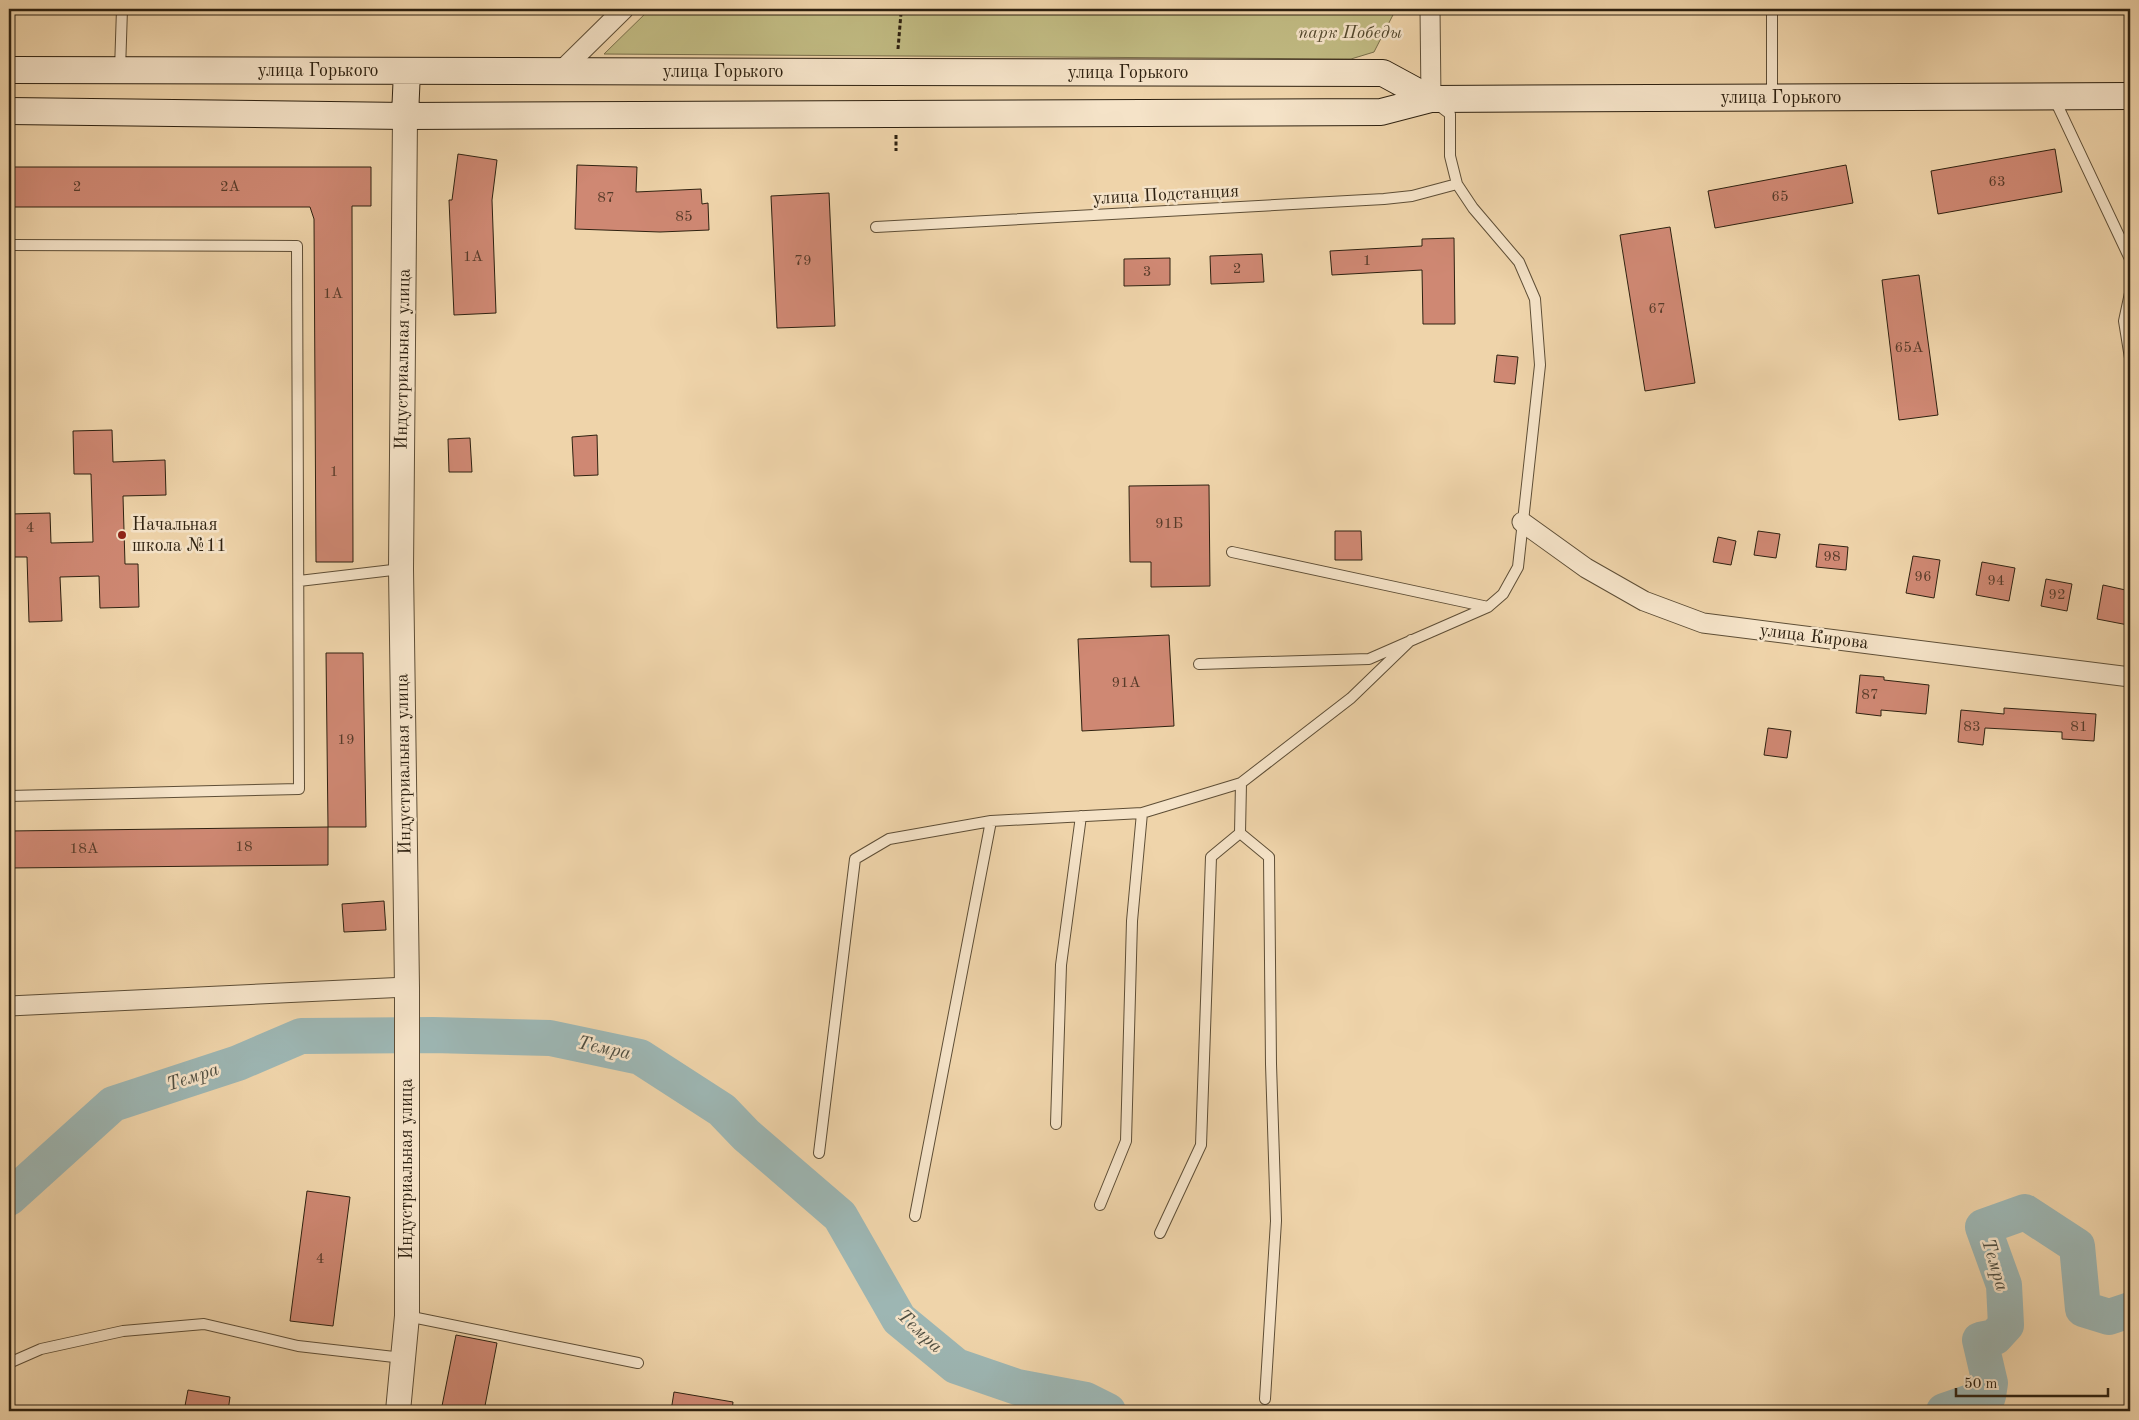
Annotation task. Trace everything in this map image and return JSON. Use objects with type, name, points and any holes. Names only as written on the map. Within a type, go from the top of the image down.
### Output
[{"type":"main road","name":"улица Горького","points":[[9,70],[1383,73],[1431,99]]},
{"type":"main road","points":[[405,116],[406,71]]},
{"type":"main road","name":"улица Горького","points":[[9,111],[405,116],[1381,112],[1431,99],[2130,96]]},
{"type":"street","points":[[560,72],[624,9]]},
{"type":"street","points":[[1430,9],[1431,99]]},
{"type":"street","name":"Индустриальная улица","points":[[398,1411],[408,1316],[407,987],[401,569],[405,116]]},
{"type":"street","name":"улица Кирова","points":[[1522,522],[1586,568],[1644,601],[1703,623],[2130,677]]},
{"type":"street","points":[[9,1006],[407,987]]},
{"type":"lane","points":[[120,71],[122,9]]},
{"type":"lane","points":[[1772,9],[1772,98]]},
{"type":"lane","points":[[2054,97],[2130,260]]},
{"type":"lane","points":[[1199,664],[1369,659],[1488,607],[1503,594],[1518,566],[1540,365],[1535,299],[1519,262],[1472,208],[1456,184],[1450,156],[1450,114],[1431,99]]},
{"type":"lane","name":"улица Подстанция","points":[[876,227],[1384,199],[1412,196],[1456,184]]},
{"type":"lane","points":[[9,244],[297,246],[299,581],[299,789],[9,796]]},
{"type":"lane","points":[[2130,293],[2124,321],[2130,358]]},
{"type":"lane","points":[[1232,552],[1488,607]]},
{"type":"lane","points":[[299,581],[401,569]]},
{"type":"lane","points":[[819,1153],[856,859],[889,839],[991,821],[1142,813],[1241,783],[1351,698],[1411,640]]},
{"type":"lane","points":[[1160,1232],[1201,1145],[1211,857],[1240,833],[1241,783]]},
{"type":"lane","points":[[1100,1205],[1126,1141],[1132,921],[1142,813]]},
{"type":"lane","points":[[1056,1124],[1061,965],[1081,816]]},
{"type":"lane","points":[[915,1216],[991,821]]},
{"type":"lane","points":[[1240,833],[1269,858],[1271,1064],[1276,1221],[1265,1399]]},
{"type":"lane","points":[[408,1316],[638,1363]]},
{"type":"lane","points":[[9,1363],[41,1349],[123,1331],[204,1324],[298,1346],[403,1358]]},
{"type":"green space","name":"парк Победы","points":[[650,9],[1396,9],[1374,52],[1351,59],[604,54]]},
{"type":"building","points":[[2055,149],[2062,192],[1938,214],[1931,171]]},
{"type":"building","points":[[458,154],[497,160],[492,200],[496,313],[454,315],[449,200],[452,200]]},
{"type":"building","points":[[577,165],[637,167],[636,192],[701,189],[702,204],[708,203],[709,230],[660,232],[575,229]]},
{"type":"building","points":[[1846,165],[1853,203],[1715,228],[1708,191]]},
{"type":"building","points":[[9,167],[371,167],[371,206],[352,206],[353,562],[316,562],[314,219],[310,207],[9,207]]},
{"type":"building","points":[[829,193],[835,326],[777,328],[771,196]]},
{"type":"building","points":[[1670,227],[1695,383],[1645,391],[1620,235]]},
{"type":"building","points":[[1454,238],[1455,324],[1423,324],[1422,270],[1332,275],[1330,251],[1422,246],[1422,239]]},
{"type":"building","points":[[1262,254],[1264,282],[1211,284],[1210,256]]},
{"type":"building","points":[[1170,258],[1170,285],[1124,286],[1124,259]]},
{"type":"building","points":[[1919,275],[1938,415],[1899,420],[1882,280]]},
{"type":"building","points":[[1497,355],[1518,357],[1515,384],[1494,382]]},
{"type":"building","points":[[112,430],[113,462],[165,460],[166,495],[123,496],[125,564],[138,564],[139,607],[100,608],[99,576],[60,577],[62,621],[29,622],[27,557],[11,557],[10,514],[50,513],[51,543],[93,542],[91,474],[74,474],[73,431]]},
{"type":"building","points":[[597,435],[598,475],[574,476],[572,437]]},
{"type":"building","points":[[470,438],[472,472],[449,472],[448,439]]},
{"type":"building","points":[[1209,485],[1210,586],[1151,587],[1151,562],[1130,562],[1129,486]]},
{"type":"building","points":[[1335,531],[1361,531],[1362,560],[1335,560]]},
{"type":"building","points":[[1758,531],[1780,534],[1776,558],[1754,555]]},
{"type":"building","points":[[1718,537],[1736,541],[1731,565],[1713,562]]},
{"type":"building","points":[[1819,544],[1848,547],[1846,570],[1816,567]]},
{"type":"building","points":[[1913,556],[1940,560],[1934,598],[1906,593]]},
{"type":"building","points":[[1982,562],[2015,568],[2009,601],[1976,595]]},
{"type":"building","points":[[2046,579],[2072,584],[2067,611],[2041,606]]},
{"type":"building","points":[[2103,585],[2130,591],[2128,625],[2097,619]]},
{"type":"building","points":[[1169,635],[1174,726],[1082,731],[1078,639]]},
{"type":"building","points":[[326,653],[363,653],[366,827],[328,827]]},
{"type":"building","points":[[1860,675],[1884,677],[1884,680],[1929,685],[1926,714],[1881,710],[1881,716],[1856,713]]},
{"type":"building","points":[[2004,708],[2096,714],[2094,741],[2062,739],[2062,732],[1985,728],[1983,745],[1958,742],[1961,710],[2004,714]]},
{"type":"building","points":[[1768,728],[1791,731],[1787,758],[1764,755]]},
{"type":"building","points":[[328,827],[328,865],[9,868],[9,831]]},
{"type":"building","points":[[384,901],[386,930],[344,932],[342,904]]},
{"type":"building","points":[[307,1191],[350,1197],[333,1326],[290,1321]]},
{"type":"building","points":[[456,1335],[497,1343],[484,1411],[441,1411]]},
{"type":"building","points":[[188,1390],[230,1397],[228,1411],[184,1411]]},
{"type":"building","points":[[674,1392],[733,1402],[732,1411],[671,1411]]},
{"type":"waterway","name":"Темра","points":[[9,1198],[113,1104],[238,1063],[301,1036],[433,1035],[550,1038],[640,1057],[722,1110],[746,1135],[840,1216],[899,1319],[956,1366],[1017,1387],[1086,1400],[1108,1411]]},
{"type":"waterway","name":"Темра","points":[[1944,1411],[1988,1396],[1990,1383],[1980,1340],[1995,1337],[2006,1325],[2004,1285],[1983,1227],[2025,1212],[2077,1246],[2083,1309],[2109,1317],[2130,1310]]},
{"type":"place","name":"Начальная школа №11","points":[[122,535]]}]
